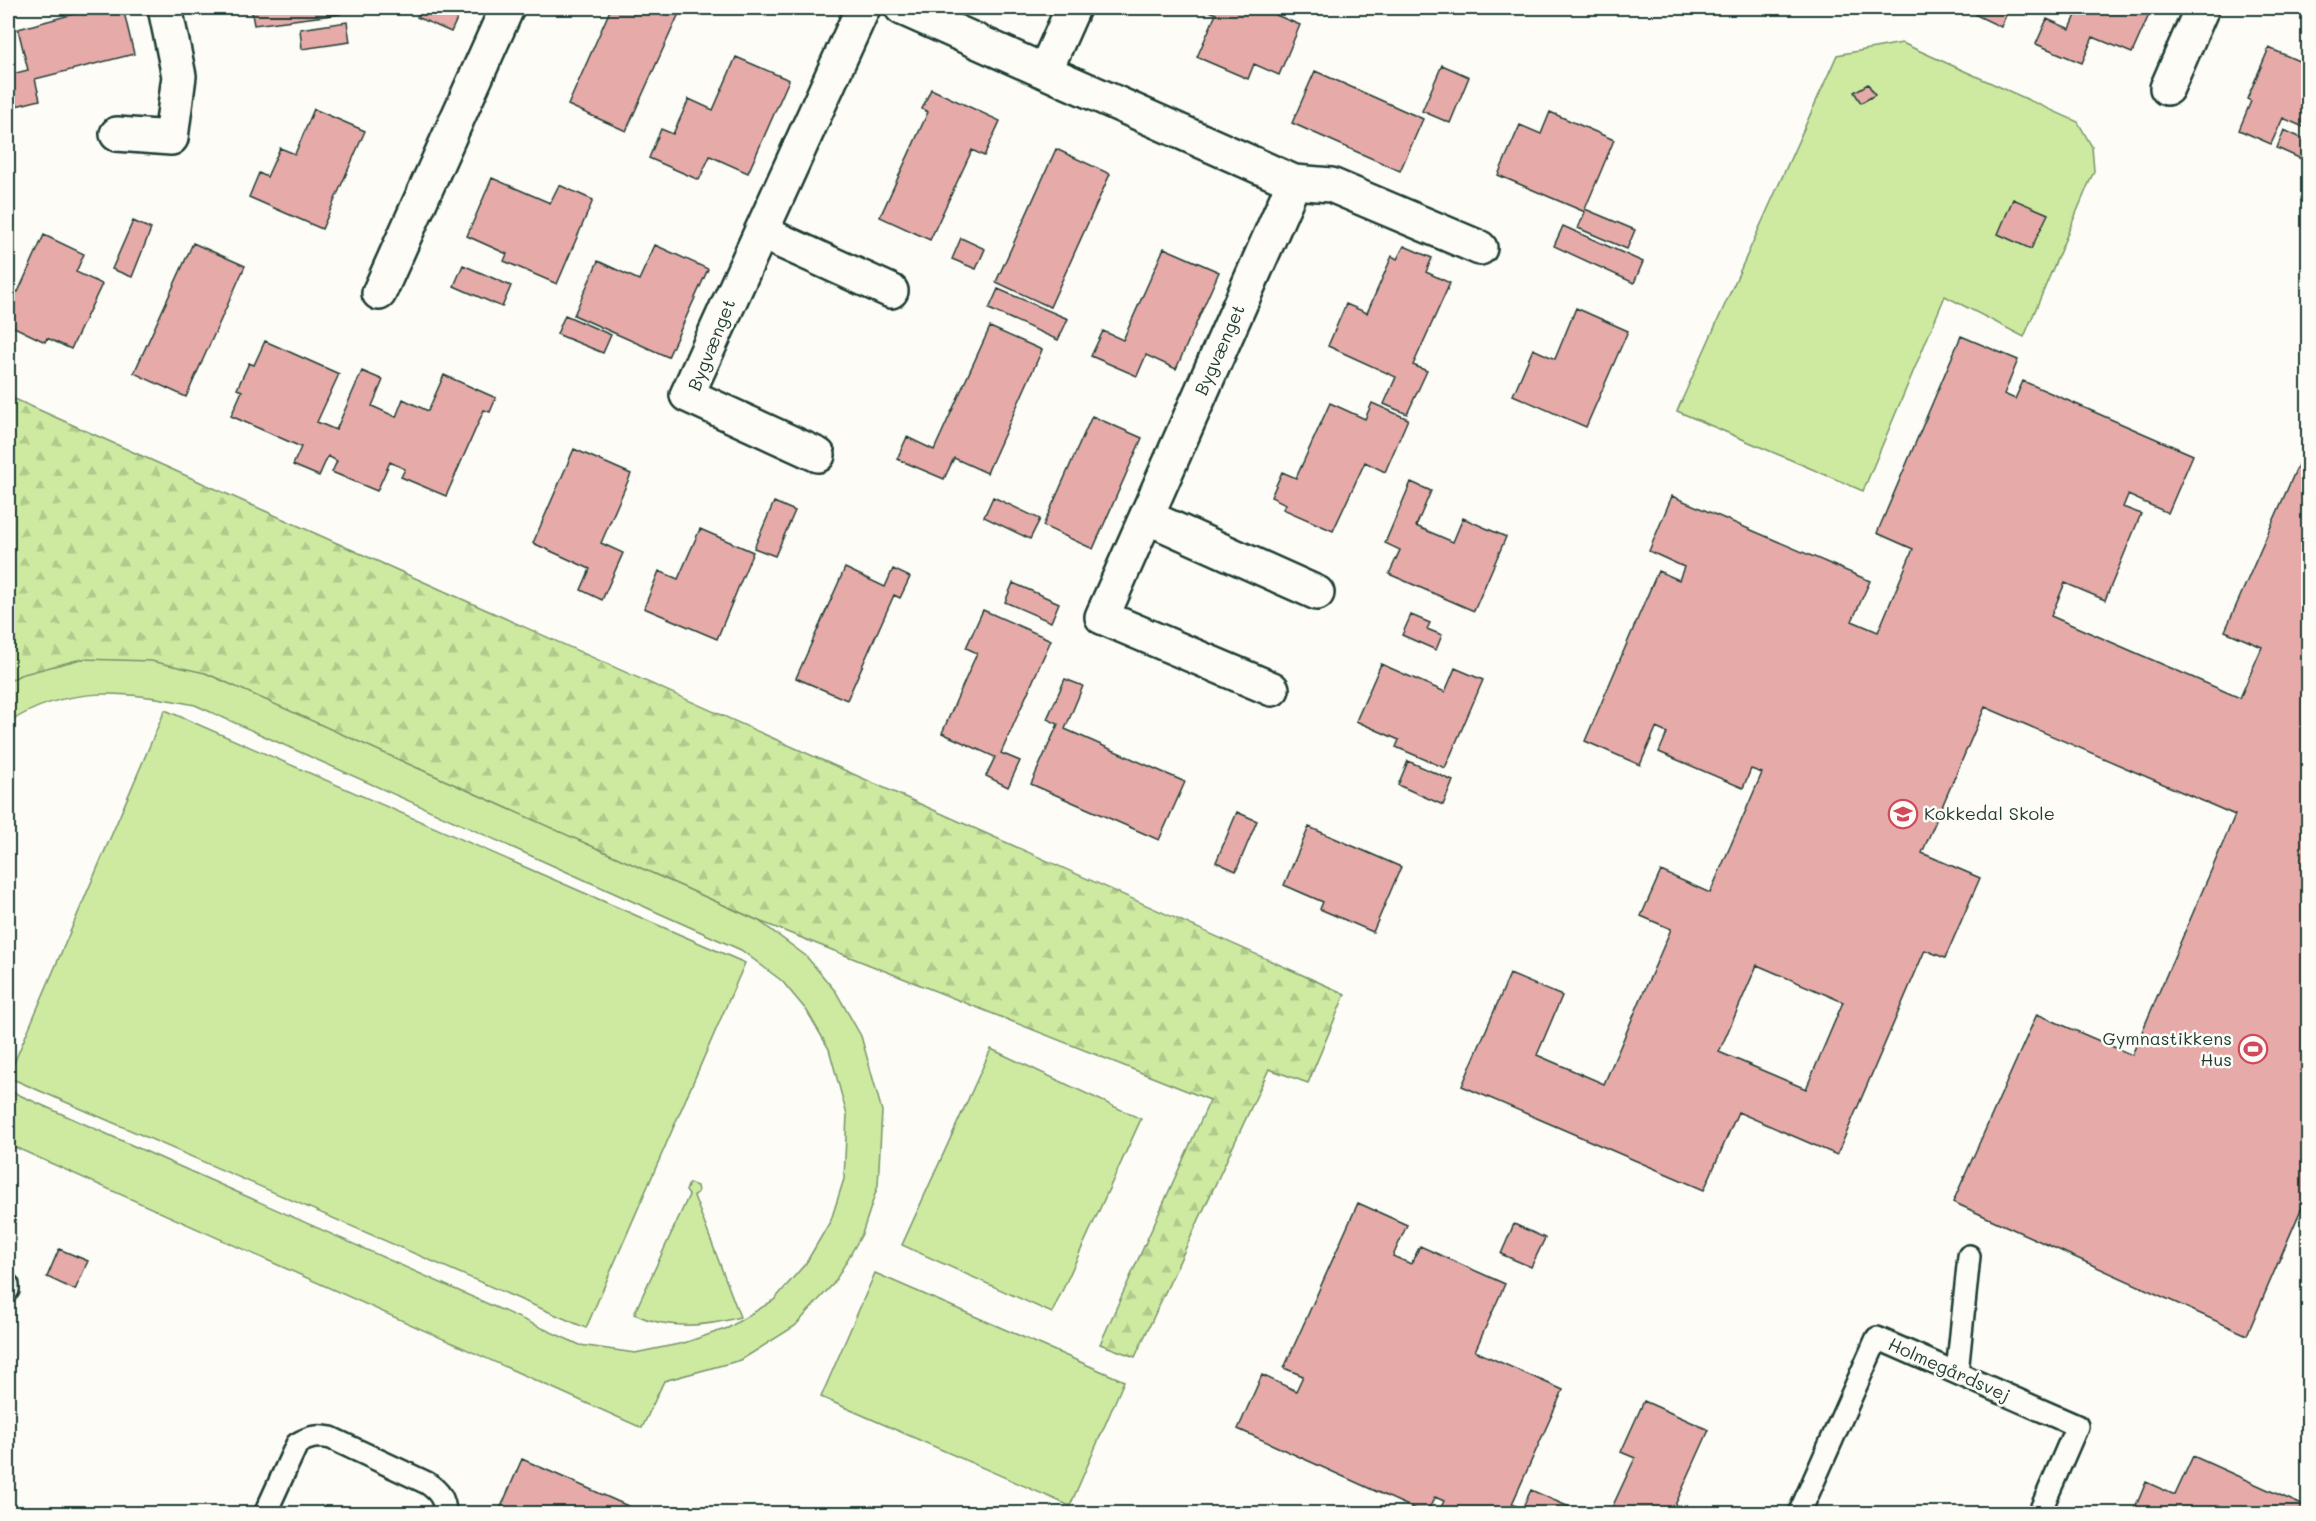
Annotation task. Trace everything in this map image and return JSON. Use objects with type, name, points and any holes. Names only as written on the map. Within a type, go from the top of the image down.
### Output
[{"type":"street","points":[[117,134],[171,138],[179,76],[165,8]]},
{"type":"street","points":[[379,293],[507,8]]},
{"type":"street","name":"Bygvænget","points":[[818,455],[687,395],[863,8]]},
{"type":"street","points":[[902,8],[1294,182],[1331,185],[1480,248]]},
{"type":"street","points":[[1045,71],[1073,8]]},
{"type":"street","points":[[2167,88],[2202,8]]},
{"type":"street","name":"Bygvænget","points":[[1272,689],[1102,617],[1294,182]]},
{"type":"street","points":[[761,232],[891,291]]},
{"type":"street","points":[[1147,517],[1317,593]]},
{"type":"lane","points":[[1957,1373],[1969,1256]]},
{"type":"lane","points":[[8,1285],[8,1290]]},
{"type":"lane","name":"Holmegårdsvej","points":[[1800,1514],[1877,1338],[2077,1426],[2039,1514]]},
{"type":"lane","points":[[265,1514],[297,1444],[307,1438],[319,1436],[331,1438],[427,1483],[443,1500],[445,1514]]},
{"type":"green space","points":[[1902,43],[2078,122],[2092,147],[2094,171],[2024,337],[1945,296],[1863,491],[1677,411],[1837,55]]},
{"type":"green space","points":[[8,396],[1345,994],[1308,1083],[1269,1069],[1135,1357],[1100,1344],[1210,1100],[759,921],[205,673],[8,682]]},
{"type":"green space","points":[[81,659],[151,661],[205,673],[759,921],[806,956],[836,992],[861,1036],[882,1111],[878,1185],[862,1234],[834,1283],[795,1326],[741,1360],[664,1381],[642,1428],[8,1144],[8,1090],[580,1345],[635,1353],[684,1343],[728,1328],[774,1300],[806,1263],[831,1220],[844,1179],[847,1115],[829,1049],[807,1011],[782,981],[741,950],[195,705],[122,694],[75,696],[30,710],[8,723],[8,682],[20,675]]},
{"type":"green space","points":[[165,710],[745,963],[586,1328],[8,1077]]},
{"type":"green space","points":[[991,1049],[1141,1119],[1052,1313],[902,1245]]},
{"type":"green space","points":[[689,1183],[697,1186],[698,1192],[694,1196],[740,1317],[700,1325],[673,1325],[634,1314],[689,1195],[686,1191]]},
{"type":"green space","points":[[875,1273],[1124,1381],[1070,1506],[821,1397]]},
{"type":"building","points":[[72,8],[123,8],[134,54],[35,79],[40,100],[8,108],[8,75],[28,70],[18,29],[74,14]]},
{"type":"building","points":[[251,8],[339,8],[340,14],[254,25]]},
{"type":"building","points":[[421,8],[462,8],[451,32],[417,17]]},
{"type":"building","points":[[611,8],[681,9],[626,131],[568,105]]},
{"type":"building","points":[[1201,8],[1279,8],[1276,15],[1300,25],[1279,75],[1254,64],[1248,79],[1197,57],[1216,14]]},
{"type":"building","points":[[1980,8],[2009,8],[2001,27],[1976,15]]},
{"type":"building","points":[[2079,8],[2152,8],[2132,53],[2093,37],[2082,63],[2036,44],[2047,19],[2070,29]]},
{"type":"building","points":[[347,22],[350,42],[302,49],[300,29]]},
{"type":"building","points":[[2269,48],[2308,65],[2308,129],[2283,118],[2271,144],[2239,130],[2251,101],[2247,99]]},
{"type":"building","points":[[736,57],[789,80],[748,173],[710,156],[699,180],[649,158],[661,129],[673,134],[689,99],[713,110]]},
{"type":"building","points":[[1442,65],[1469,77],[1450,123],[1422,111]]},
{"type":"building","points":[[1315,71],[1423,119],[1400,171],[1292,123]]},
{"type":"building","points":[[1868,84],[1875,95],[1861,103],[1854,92]]},
{"type":"building","points":[[931,89],[1000,121],[984,156],[972,150],[930,240],[880,217],[928,112],[922,109]]},
{"type":"building","points":[[314,109],[365,131],[322,229],[249,197],[259,173],[267,177],[280,148],[295,154]]},
{"type":"building","points":[[1550,112],[1614,140],[1585,209],[1635,230],[1627,249],[1578,228],[1585,212],[1498,175],[1520,125],[1541,134]]},
{"type":"building","points":[[2284,130],[2308,141],[2308,162],[2277,148]]},
{"type":"building","points":[[1056,149],[1110,174],[1050,307],[996,282]]},
{"type":"building","points":[[492,178],[550,203],[559,185],[593,200],[557,284],[504,261],[507,254],[467,236]]},
{"type":"building","points":[[2013,199],[2048,214],[2031,249],[1998,234]]},
{"type":"building","points":[[133,221],[151,229],[132,277],[112,269]]},
{"type":"building","points":[[1563,226],[1643,262],[1634,283],[1554,246]]},
{"type":"building","points":[[44,235],[84,254],[76,272],[102,284],[71,349],[47,338],[45,342],[8,324],[8,287],[18,292]]},
{"type":"building","points":[[961,238],[985,249],[976,269],[952,259]]},
{"type":"building","points":[[193,243],[245,266],[186,397],[134,373]]},
{"type":"building","points":[[655,245],[708,269],[668,357],[574,315],[598,261],[639,280]]},
{"type":"building","points":[[1404,246],[1432,258],[1426,272],[1450,283],[1413,365],[1427,371],[1407,414],[1384,404],[1396,377],[1328,346],[1346,304],[1367,313],[1392,256],[1397,259]]},
{"type":"building","points":[[1164,248],[1219,272],[1176,369],[1146,355],[1137,376],[1091,356],[1103,331],[1123,340]]},
{"type":"building","points":[[463,265],[511,286],[502,307],[454,286]]},
{"type":"building","points":[[998,289],[1068,319],[1058,340],[989,309]]},
{"type":"building","points":[[1576,308],[1628,331],[1586,427],[1513,395],[1533,349],[1555,359]]},
{"type":"building","points":[[565,315],[611,335],[603,353],[557,334]]},
{"type":"building","points":[[990,327],[1042,350],[987,473],[954,458],[944,479],[897,459],[907,437],[934,450]]},
{"type":"building","points":[[1961,336],[2018,360],[2004,394],[2015,399],[2023,381],[2193,455],[2168,513],[2128,495],[2123,507],[2141,514],[2105,600],[2065,583],[2051,616],[2240,698],[2262,647],[2225,631],[2308,442],[2308,1193],[2247,1335],[1953,1202],[2037,1014],[2132,1055],[2235,815],[1985,707],[1922,853],[1980,878],[1945,958],[1925,950],[1837,1155],[1738,1112],[1704,1190],[1462,1086],[1510,974],[1562,996],[1537,1055],[1604,1084],[1671,929],[1641,916],[1661,871],[1710,893],[1762,773],[1751,769],[1743,788],[1659,752],[1667,733],[1656,728],[1640,765],[1585,741],[1658,571],[1679,580],[1684,567],[1649,551],[1672,496],[1870,581],[1852,621],[1878,632],[1913,549],[1877,533]],"holes":[[[1757,965],[1843,1002],[1806,1089],[1719,1052]]]},
{"type":"building","points":[[265,341],[339,374],[317,422],[336,430],[362,371],[383,380],[372,406],[396,417],[403,399],[428,411],[444,375],[496,398],[490,412],[484,410],[446,496],[401,477],[405,469],[390,462],[377,491],[332,472],[337,461],[328,456],[319,476],[293,465],[301,447],[231,416],[242,391],[237,389],[249,363],[254,365]]},
{"type":"building","points":[[1330,403],[1365,419],[1372,403],[1408,419],[1385,472],[1365,462],[1333,531],[1283,509],[1286,504],[1271,497],[1282,472],[1296,478]]},
{"type":"building","points":[[1092,416],[1142,438],[1093,549],[1043,526]]},
{"type":"building","points":[[574,449],[631,474],[601,543],[623,553],[602,600],[581,590],[590,569],[533,543]]},
{"type":"building","points":[[1411,482],[1431,491],[1416,526],[1453,542],[1463,518],[1506,537],[1474,611],[1389,574],[1400,550],[1385,543]]},
{"type":"building","points":[[993,497],[1040,519],[1030,539],[984,517]]},
{"type":"building","points":[[774,502],[795,511],[775,556],[754,548]]},
{"type":"building","points":[[700,529],[753,552],[717,639],[644,608],[659,571],[678,579]]},
{"type":"building","points":[[845,568],[885,587],[893,569],[910,577],[900,598],[894,595],[847,700],[796,678]]},
{"type":"building","points":[[1013,583],[1059,603],[1051,622],[1005,602]]},
{"type":"building","points":[[983,610],[1051,640],[1001,753],[1020,761],[1008,787],[986,776],[995,757],[942,733],[977,653],[966,648]]},
{"type":"building","points":[[1411,615],[1430,623],[1427,629],[1442,635],[1436,650],[1402,635]]},
{"type":"building","points":[[1381,664],[1445,692],[1455,668],[1483,680],[1445,768],[1396,747],[1399,740],[1356,721]]},
{"type":"building","points":[[1065,679],[1083,686],[1065,729],[1185,782],[1159,840],[1031,784],[1058,724],[1047,719]]},
{"type":"building","points":[[1408,761],[1453,781],[1443,805],[1398,785]]},
{"type":"building","points":[[1237,812],[1257,821],[1236,871],[1216,862]]},
{"type":"building","points":[[1309,827],[1401,867],[1373,932],[1320,909],[1323,902],[1284,885]]},
{"type":"building","points":[[1358,1203],[1407,1225],[1393,1256],[1411,1264],[1420,1246],[1505,1284],[1475,1351],[1563,1390],[1512,1504],[1522,1509],[1531,1490],[1585,1514],[1438,1514],[1444,1501],[1435,1497],[1426,1514],[1238,1429],[1262,1375],[1296,1391],[1303,1376],[1284,1368]]},
{"type":"building","points":[[1514,1224],[1545,1238],[1531,1267],[1501,1254]]},
{"type":"building","points":[[59,1249],[88,1261],[75,1290],[47,1277]]},
{"type":"building","points":[[1644,1401],[1709,1430],[1671,1514],[1609,1514],[1635,1458],[1621,1452]]},
{"type":"building","points":[[2193,1456],[2302,1505],[2298,1514],[2134,1511],[2146,1482],[2175,1495]]},
{"type":"building","points":[[522,1459],[646,1514],[498,1514]]},
{"type":"place","name":"Kokkedal Skole","points":[[1903,814]]},
{"type":"place","name":"Gymnastikkens Hus","points":[[2253,1049]]}]
